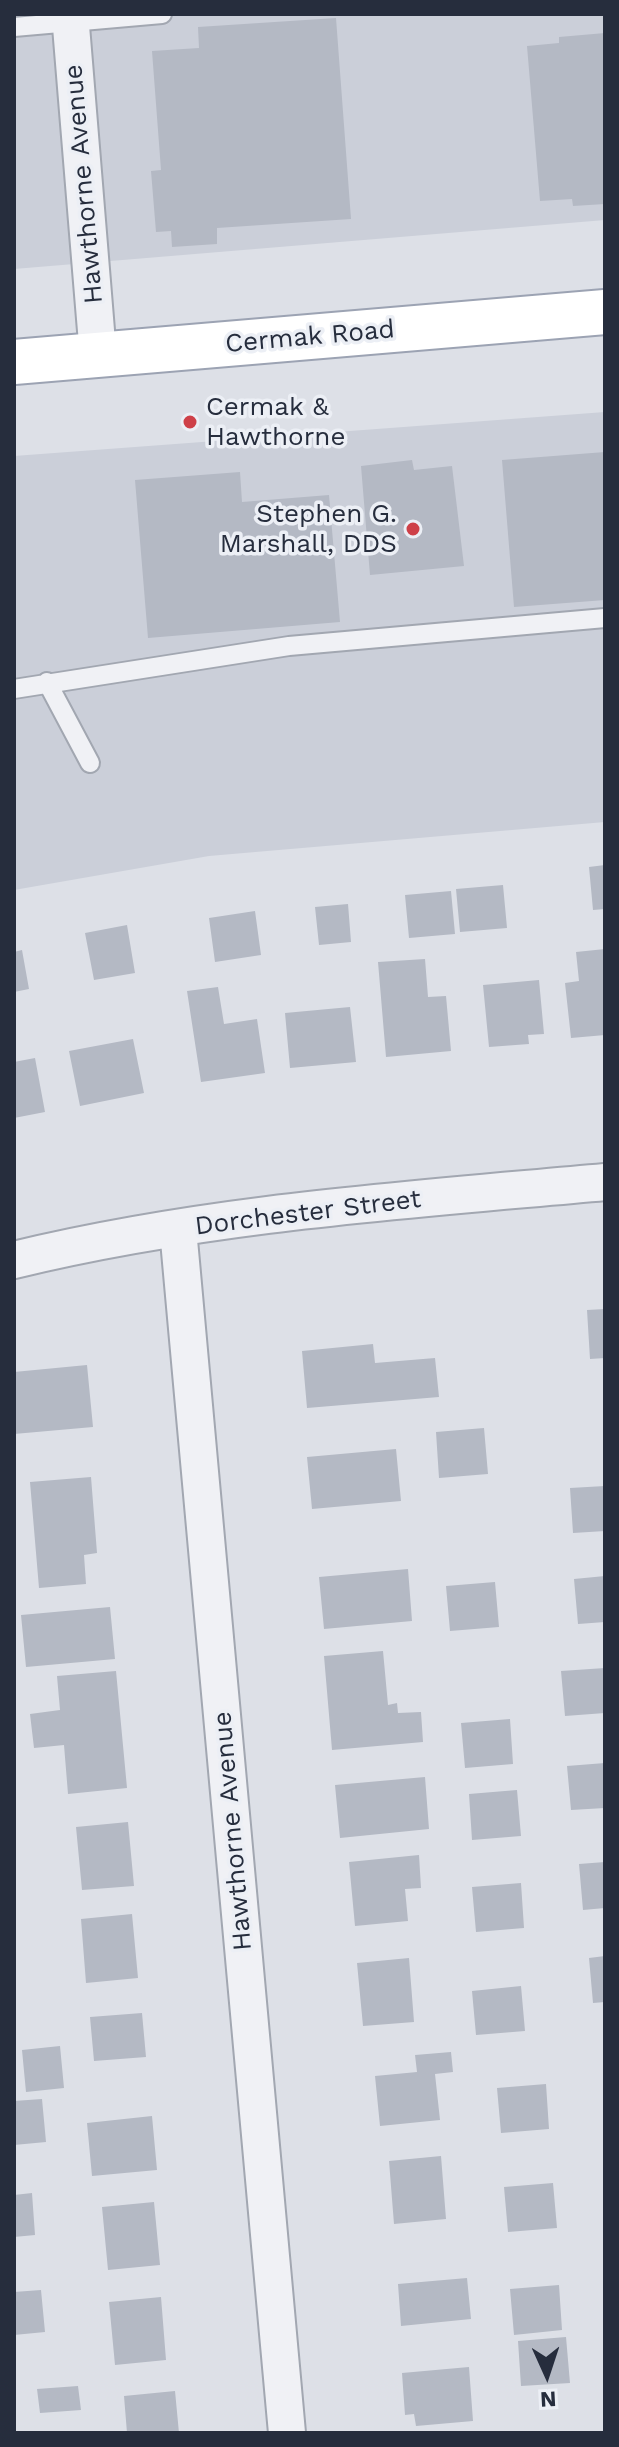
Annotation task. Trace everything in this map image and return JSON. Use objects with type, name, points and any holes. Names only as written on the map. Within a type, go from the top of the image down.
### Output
[{"type":"main road","name":"Cermak Road","points":[[14,362],[605,312]]},
{"type":"street","name":"Hawthorne Avenue","points":[[70,18],[98,355]]},
{"type":"street","name":"Dorchester Street","points":[[14,1260],[178,1229],[310,1209],[605,1182]]},
{"type":"street","name":"Hawthorne Avenue","points":[[178,1229],[287,2433]]},
{"type":"lane","points":[[14,27],[70,18],[162,14]]},
{"type":"lane","points":[[14,689],[289,646],[605,618]]},
{"type":"lane","points":[[47,682],[90,763]]},
{"type":"shaded area","points":[[196,14],[605,14],[605,220],[14,269],[14,28]]},
{"type":"shaded area","points":[[605,412],[605,822],[209,856],[14,890],[14,456]]},
{"type":"building","points":[[336,18],[351,219],[217,228],[217,244],[172,247],[171,231],[156,232],[151,171],[161,170],[152,51],[199,48],[198,27]]},
{"type":"building","points":[[605,33],[605,204],[573,206],[572,199],[540,201],[527,46],[559,43],[559,37]]},
{"type":"building","points":[[605,452],[605,600],[514,607],[502,460]]},
{"type":"building","name":"Stephen G. Marshall, DDS","points":[[412,460],[414,470],[452,466],[464,566],[370,575],[361,466]]},
{"type":"building","points":[[240,472],[242,502],[329,495],[340,622],[148,638],[135,480]]},
{"type":"building","points":[[605,865],[605,909],[593,910],[589,867]]},
{"type":"building","points":[[503,885],[507,928],[460,932],[456,889]]},
{"type":"building","points":[[451,891],[455,934],[409,938],[405,895]]},
{"type":"building","points":[[348,904],[351,942],[319,945],[315,907]]},
{"type":"building","points":[[255,911],[261,955],[215,962],[209,918]]},
{"type":"building","points":[[127,925],[135,973],[94,980],[85,933]]},
{"type":"building","points":[[605,949],[605,1035],[571,1038],[565,983],[579,981],[576,952]]},
{"type":"building","points":[[22,950],[29,989],[14,992],[14,952]]},
{"type":"building","points":[[425,959],[428,997],[446,996],[451,1051],[386,1057],[378,962]]},
{"type":"building","points":[[539,980],[544,1034],[528,1035],[529,1044],[489,1047],[483,985]]},
{"type":"building","points":[[218,987],[224,1024],[257,1019],[265,1073],[201,1082],[187,991]]},
{"type":"building","points":[[350,1007],[356,1062],[290,1068],[285,1013]]},
{"type":"building","points":[[133,1039],[144,1093],[80,1106],[69,1051]]},
{"type":"building","points":[[35,1058],[45,1112],[14,1118],[14,1062]]},
{"type":"building","points":[[605,1309],[605,1358],[590,1359],[587,1310]]},
{"type":"building","points":[[373,1344],[375,1363],[435,1358],[439,1397],[307,1408],[302,1351]]},
{"type":"building","points":[[87,1365],[93,1427],[14,1434],[14,1372]]},
{"type":"building","points":[[484,1428],[488,1474],[439,1478],[436,1432]]},
{"type":"building","points":[[396,1449],[401,1501],[312,1509],[307,1457]]},
{"type":"building","points":[[91,1477],[97,1553],[84,1555],[86,1584],[39,1588],[30,1482]]},
{"type":"building","points":[[605,1486],[605,1531],[573,1533],[570,1488]]},
{"type":"building","points":[[408,1569],[412,1621],[324,1629],[319,1577]]},
{"type":"building","points":[[605,1576],[605,1622],[578,1624],[574,1579]]},
{"type":"building","points":[[495,1582],[499,1627],[450,1631],[446,1586]]},
{"type":"building","points":[[110,1607],[115,1659],[26,1667],[21,1615]]},
{"type":"building","points":[[383,1651],[388,1705],[397,1703],[398,1713],[421,1712],[423,1742],[332,1750],[324,1656]]},
{"type":"building","points":[[605,1668],[605,1713],[565,1716],[561,1671]]},
{"type":"building","points":[[116,1671],[127,1788],[68,1794],[64,1745],[34,1748],[30,1714],[60,1710],[57,1676]]},
{"type":"building","points":[[510,1719],[513,1764],[465,1768],[461,1723]]},
{"type":"building","points":[[605,1763],[605,1808],[571,1810],[567,1766]]},
{"type":"building","points":[[425,1777],[429,1829],[340,1838],[335,1785]]},
{"type":"building","points":[[517,1790],[521,1836],[472,1840],[469,1794]]},
{"type":"building","points":[[128,1822],[134,1886],[82,1890],[76,1827]]},
{"type":"building","points":[[419,1855],[421,1888],[405,1889],[408,1921],[355,1926],[349,1862]]},
{"type":"building","points":[[605,1862],[605,1908],[583,1910],[579,1864]]},
{"type":"building","points":[[521,1883],[524,1928],[476,1932],[472,1887]]},
{"type":"building","points":[[132,1914],[138,1978],[86,1983],[81,1919]]},
{"type":"building","points":[[605,1956],[605,2002],[593,2003],[589,1958]]},
{"type":"building","points":[[409,1958],[414,2022],[363,2026],[357,1963]]},
{"type":"building","points":[[521,1986],[525,2031],[476,2035],[472,1991]]},
{"type":"building","points":[[142,2013],[146,2057],[94,2061],[90,2017]]},
{"type":"building","points":[[60,2046],[64,2088],[26,2092],[22,2050]]},
{"type":"building","points":[[451,2052],[453,2072],[435,2074],[440,2120],[380,2126],[375,2076],[417,2072],[415,2055]]},
{"type":"building","points":[[546,2084],[549,2129],[501,2133],[497,2088]]},
{"type":"building","points":[[42,2099],[46,2142],[14,2145],[14,2101]]},
{"type":"building","points":[[152,2116],[157,2170],[92,2176],[87,2123]]},
{"type":"building","points":[[441,2156],[446,2219],[394,2224],[389,2161]]},
{"type":"building","points":[[553,2183],[557,2228],[508,2232],[504,2187]]},
{"type":"building","points":[[32,2193],[35,2235],[14,2237],[14,2195]]},
{"type":"building","points":[[154,2202],[160,2265],[108,2270],[102,2207]]},
{"type":"building","points":[[467,2278],[471,2319],[401,2326],[398,2284]]},
{"type":"building","points":[[559,2285],[562,2330],[514,2335],[510,2289]]},
{"type":"building","points":[[41,2290],[45,2332],[14,2335],[14,2292]]},
{"type":"building","points":[[161,2297],[166,2360],[115,2365],[109,2302]]},
{"type":"building","points":[[566,2337],[570,2383],[521,2386],[518,2341]]},
{"type":"building","points":[[469,2367],[473,2421],[416,2426],[414,2414],[405,2415],[402,2373]]},
{"type":"building","points":[[78,2386],[81,2410],[40,2413],[37,2389]]},
{"type":"building","points":[[175,2391],[179,2433],[127,2433],[124,2396]]},
{"type":"place","name":"Cermak & Hawthorne","points":[[190,422]]},
{"type":"place","name":"Stephen G. Marshall, DDS","points":[[413,529]]}]
